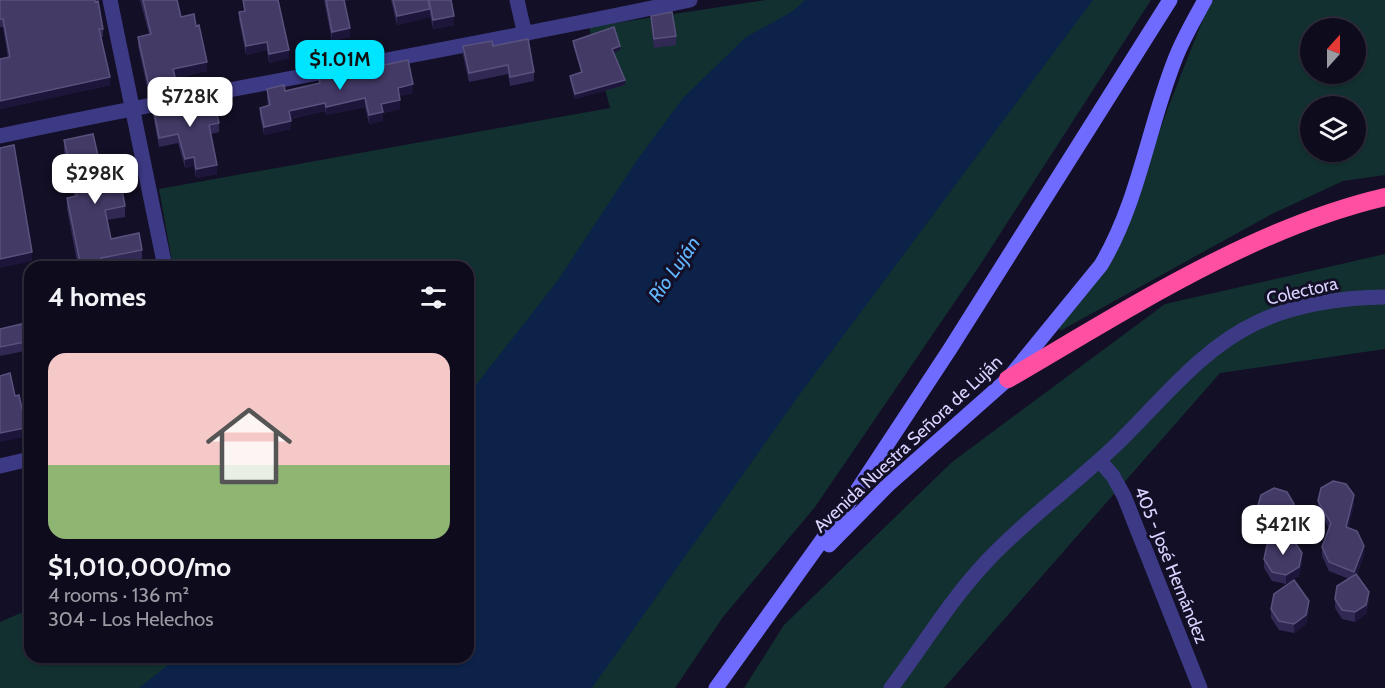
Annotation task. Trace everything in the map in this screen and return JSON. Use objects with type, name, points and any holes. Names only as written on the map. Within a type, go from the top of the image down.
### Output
[{"type":"highway","points":[[1008,379],[1154,294],[1293,225],[1338,208],[1385,196]]},
{"type":"main road","name":"Avenida Nuestra Señora de Luján","points":[[716,688],[848,504],[950,349],[1170,0]]},
{"type":"main road","name":"Avenida Nuestra Señora de Luján","points":[[786,592],[886,486],[1008,379],[1082,291],[1113,245],[1146,154],[1174,59],[1205,0]]},
{"type":"street","points":[[110,0],[164,261]]},
{"type":"street","points":[[517,0],[525,35]]},
{"type":"street","points":[[0,136],[133,107],[525,35],[690,0]]},
{"type":"street","name":"Colectora","points":[[891,688],[949,606],[987,560],[1100,461],[1203,357],[1257,323],[1287,311],[1340,301],[1385,297]]},
{"type":"street","points":[[0,466],[24,460]]},
{"type":"street","name":"405 - José Hernández","points":[[1100,461],[1113,476],[1124,496],[1200,688]]},
{"type":"green space","points":[[766,0],[834,0],[474,447],[474,261],[172,261],[159,189],[610,108],[589,27]]},
{"type":"green space","points":[[992,0],[1151,0],[980,265],[815,507],[723,617],[675,688],[456,688]]},
{"type":"green space","points":[[1213,0],[1385,0],[1385,175],[1343,181],[1272,214],[1060,331],[1059,327],[1134,203],[1203,19]]},
{"type":"green space","points":[[1385,254],[1385,349],[1220,373],[944,688],[744,688],[784,625],[952,462],[1165,304]]},
{"type":"green space","points":[[24,612],[24,663],[310,663],[283,688],[0,688],[0,622]]},
{"type":"water","name":"Río Luján","points":[[805,0],[1093,0],[797,398],[592,688],[139,688],[170,663],[474,663],[474,387],[558,280],[637,160],[683,98],[746,37],[793,11]]},
{"type":"building","points":[[0,0],[98,1],[103,29],[99,29],[110,77],[0,101],[0,59],[10,57],[3,19],[0,19]]},
{"type":"building","points":[[143,0],[177,0],[181,17],[194,14],[196,26],[199,25],[207,62],[173,69],[176,81],[149,87],[138,37],[151,34]]},
{"type":"building","points":[[243,0],[278,0],[289,50],[269,54],[267,42],[246,46],[239,12],[245,11]]},
{"type":"building","points":[[326,0],[344,0],[350,28],[332,32]]},
{"type":"building","points":[[393,0],[428,0],[430,9],[397,16]]},
{"type":"building","points":[[429,0],[451,0],[454,16],[433,20]]},
{"type":"building","points":[[672,12],[676,36],[654,39],[651,16]]},
{"type":"building","points":[[614,27],[620,46],[612,49],[625,80],[575,94],[570,76],[582,72],[573,41]]},
{"type":"building","points":[[528,39],[534,72],[510,77],[508,65],[469,73],[463,46],[492,41],[493,46]]},
{"type":"building","points":[[408,60],[413,84],[398,88],[400,100],[381,104],[383,112],[369,115],[365,98],[326,107],[325,103],[289,111],[291,121],[264,127],[260,108],[270,105],[267,89],[284,85],[285,91],[320,83],[318,74],[345,69],[346,73]]},
{"type":"building","points":[[213,97],[219,123],[209,125],[217,165],[196,169],[194,157],[185,159],[178,134],[159,138],[153,106],[180,100],[180,104]]},
{"type":"building","points":[[93,134],[101,169],[109,167],[112,181],[120,179],[125,206],[105,210],[111,239],[139,233],[142,250],[101,258],[102,261],[80,261],[67,198],[77,196],[64,140]]},
{"type":"building","points":[[14,145],[32,252],[0,259],[0,148]]},
{"type":"building","points":[[24,323],[24,342],[0,347],[0,329]]},
{"type":"building","points":[[10,373],[15,396],[19,395],[22,409],[24,408],[24,428],[0,433],[0,376]]},
{"type":"building","points":[[1333,481],[1346,484],[1354,495],[1346,527],[1357,531],[1364,546],[1354,572],[1329,562],[1322,547],[1331,523],[1318,501],[1321,488]]},
{"type":"building","points":[[1274,488],[1287,492],[1294,504],[1291,518],[1278,525],[1264,521],[1257,509],[1261,495]]},
{"type":"building","points":[[1280,537],[1294,541],[1302,553],[1299,567],[1286,575],[1272,572],[1264,559],[1267,545]]},
{"type":"building","points":[[1356,574],[1369,592],[1366,605],[1355,612],[1342,610],[1335,599],[1337,586]]},
{"type":"building","points":[[1294,580],[1309,601],[1306,615],[1294,624],[1279,621],[1271,609],[1274,594]]}]
